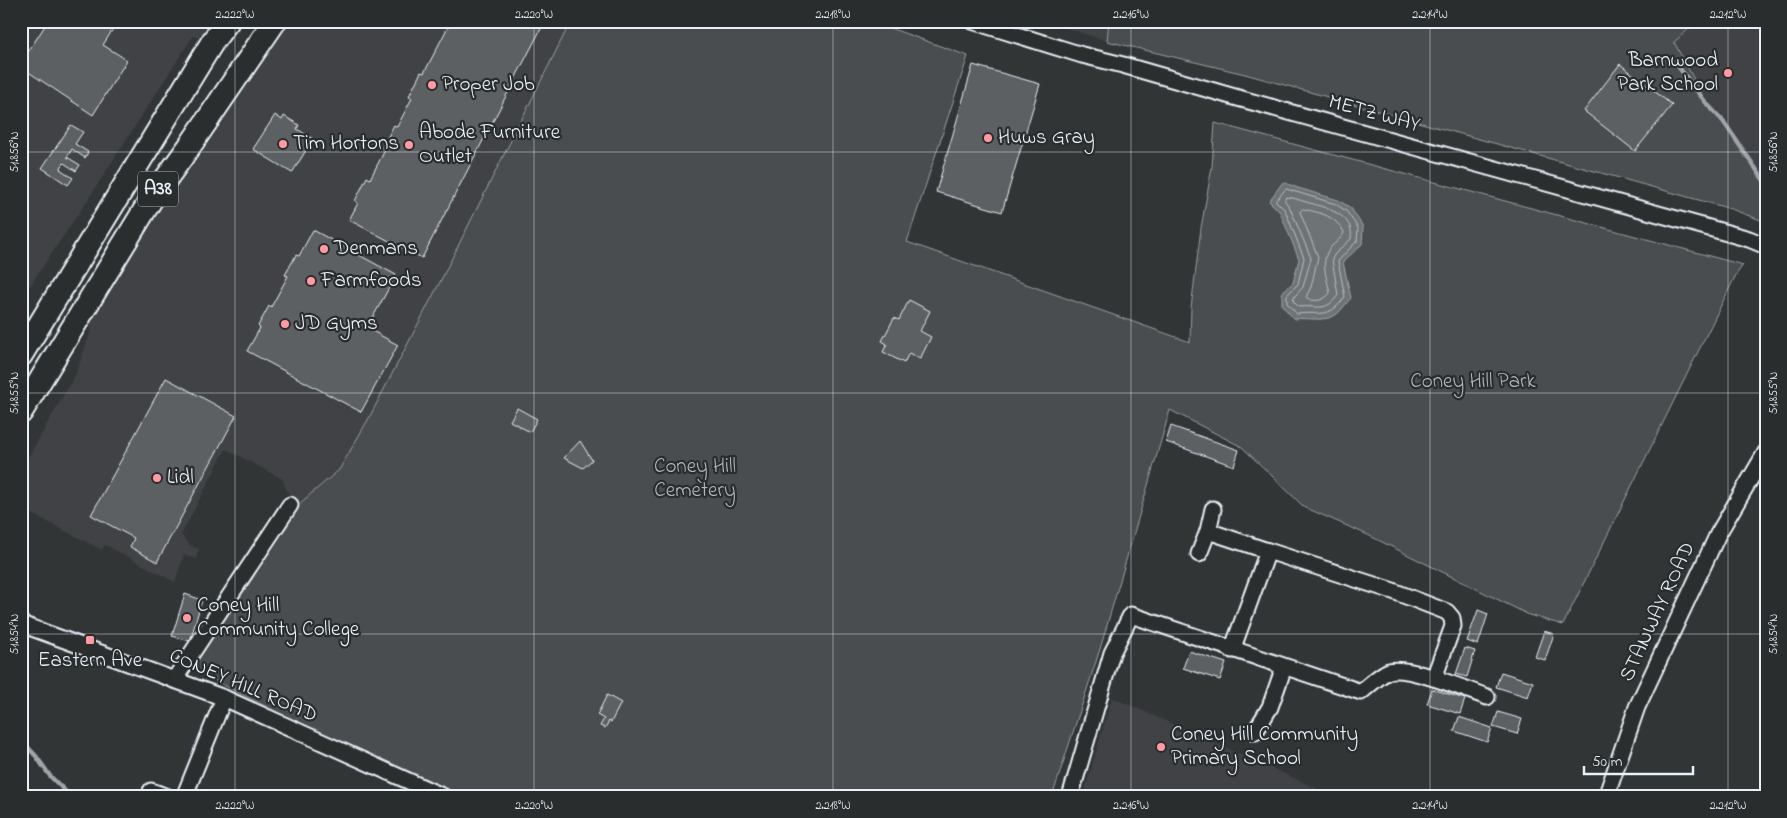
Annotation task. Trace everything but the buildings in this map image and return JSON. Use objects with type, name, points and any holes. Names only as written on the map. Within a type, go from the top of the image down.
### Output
[{"type":"highway","name":"A38","points":[[21,354],[213,41],[228,21]]},
{"type":"highway","name":"A38","points":[[21,412],[152,198],[275,21]]},
{"type":"street","name":"METZ WAY","points":[[972,21],[1082,55],[1749,239],[1766,246]]},
{"type":"street","name":"STANWAY ROAD","points":[[1606,797],[1637,707],[1718,534],[1766,452]]},
{"type":"street","points":[[174,680],[290,505]]},
{"type":"street","points":[[1199,554],[1208,531],[1213,509]]},
{"type":"street","points":[[1208,531],[1393,591],[1447,612],[1452,618],[1453,626],[1434,678]]},
{"type":"street","points":[[1232,650],[1268,551]]},
{"type":"street","points":[[1070,797],[1112,653],[1130,615],[1361,692],[1389,671],[1401,670],[1434,678],[1487,697]]},
{"type":"street","name":"CONEY HILL ROAD","points":[[21,624],[224,698],[444,797]]},
{"type":"street","points":[[1255,732],[1270,707],[1284,667]]},
{"type":"street","points":[[184,797],[224,698]]},
{"type":"street","points":[[151,791],[168,797]]},
{"type":"shaded area","points":[[21,21],[228,21],[213,41],[193,36],[87,201],[21,299]]},
{"type":"shaded area","points":[[290,21],[571,21],[440,282],[369,418],[339,470],[299,504],[290,498],[282,479],[226,449],[181,535],[191,546],[199,549],[196,559],[184,555],[175,582],[105,545],[102,550],[21,508],[21,470],[76,373],[91,330],[91,319],[146,223]]},
{"type":"shaded area","points":[[1044,21],[1109,21],[1107,41]]},
{"type":"shaded area","name":"Barnwood Park School","points":[[1698,21],[1766,21],[1766,183],[1723,121],[1707,104],[1674,42]]},
{"type":"shaded area","name":"Coney Hill Community Primary School","points":[[1112,697],[1336,797],[1083,797]]},
{"type":"green space","name":"Coney Hill Cemetery","points":[[571,21],[875,21],[968,56],[907,242],[1190,342],[1191,308],[1201,228],[1212,167],[1215,123],[1743,265],[1736,275],[1563,625],[1529,615],[1368,535],[1304,507],[1242,447],[1170,410],[1100,649],[1052,797],[467,797],[354,749],[193,669],[198,657],[299,504],[339,470],[369,418],[440,282]]},
{"type":"green space","points":[[1109,21],[1698,21],[1674,42],[1707,104],[1723,121],[1766,183],[1766,222],[1731,209],[1245,74],[1107,41]]},
{"type":"water","points":[[1283,182],[1338,200],[1351,208],[1363,227],[1362,244],[1343,262],[1351,298],[1333,317],[1294,319],[1282,305],[1282,292],[1293,283],[1299,259],[1280,212],[1269,201]]},
{"type":"waterway","points":[[1674,61],[1707,104],[1723,121],[1765,182]]},
{"type":"waterway","points":[[21,740],[36,756],[50,776],[71,797]]},
{"type":"place","name":"Barnwood Park School","points":[[1728,73]]},
{"type":"place","name":"Proper Job","points":[[432,85]]},
{"type":"place","name":"Huws Gray","points":[[988,138]]},
{"type":"place","name":"Tim Hortons","points":[[283,144]]},
{"type":"place","name":"Abode Furniture Outlet","points":[[409,145]]},
{"type":"place","name":"Denmans","points":[[324,249]]},
{"type":"place","name":"Farmfoods","points":[[311,281]]},
{"type":"place","name":"JD Gyms","points":[[285,324]]},
{"type":"place","name":"Lidl","points":[[157,478]]},
{"type":"place","name":"Coney Hill Community College","points":[[187,618]]},
{"type":"place","name":"Eastern Ave","points":[[90,640]]},
{"type":"place","name":"Coney Hill Community Primary School","points":[[1161,747]]},
{"type":"park label","name":"Coney Hill Park","points":[[1473,382]]}]
